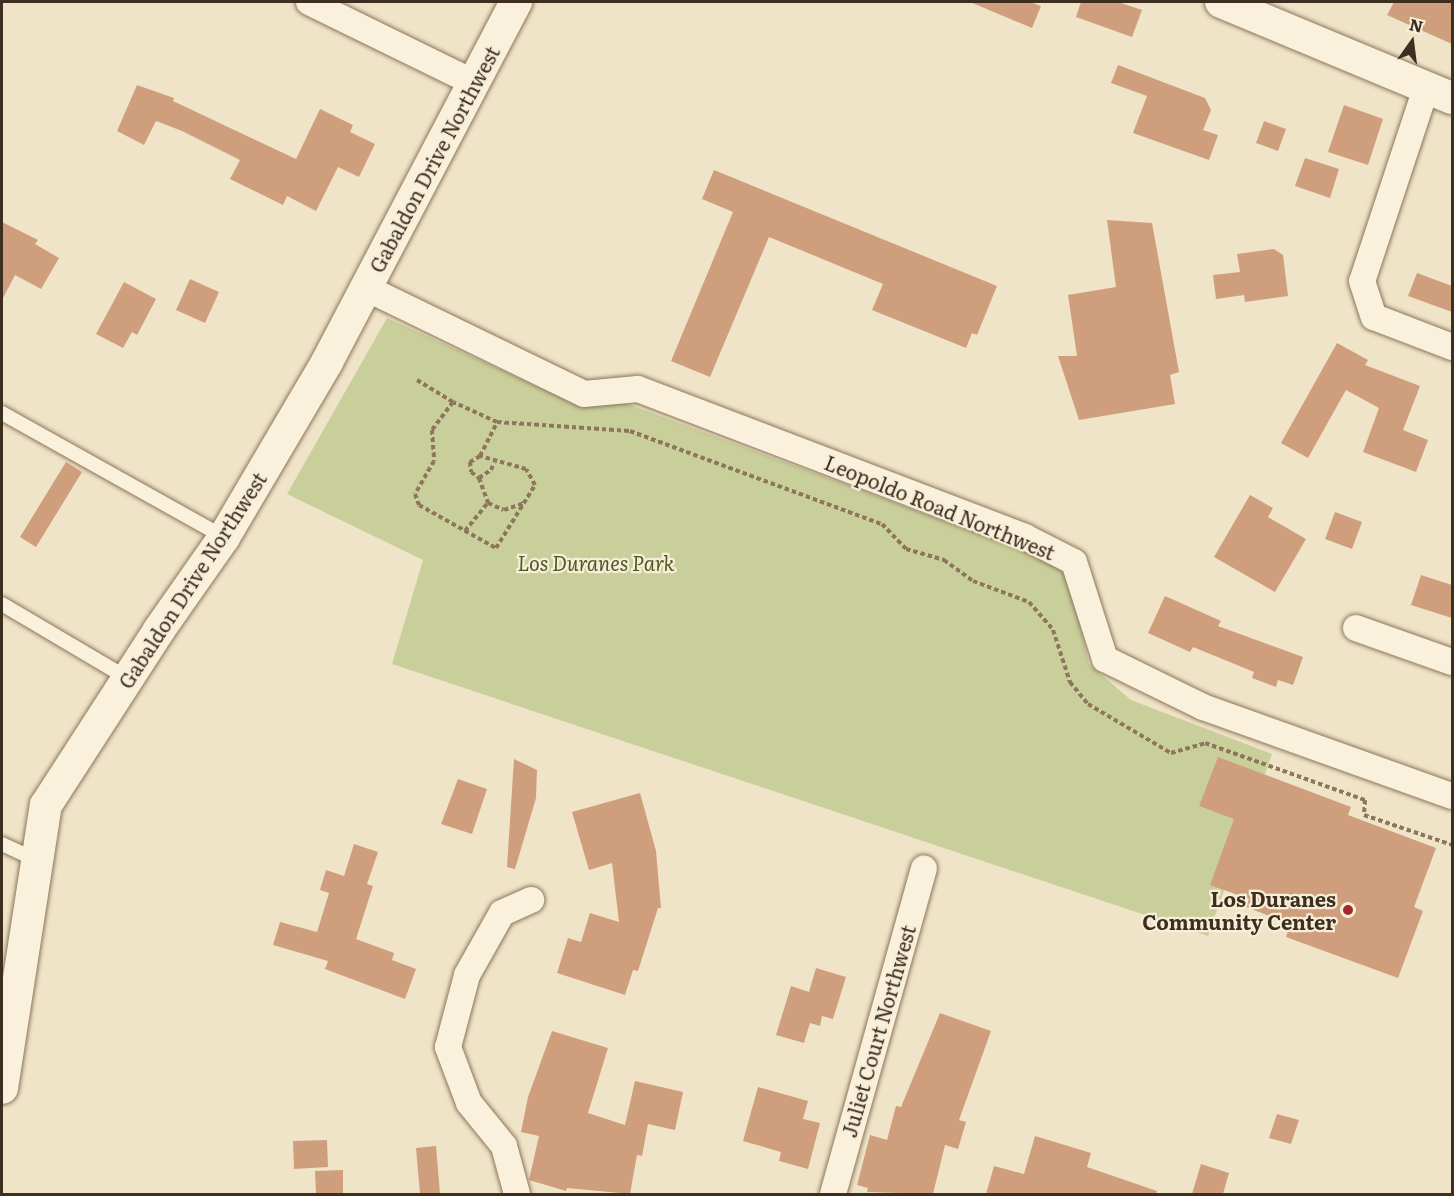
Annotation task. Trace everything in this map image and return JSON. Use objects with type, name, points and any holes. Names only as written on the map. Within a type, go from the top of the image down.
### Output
[{"type":"street","points":[[309,2],[474,83]]},
{"type":"street","name":"Gabaldon Drive Northwest","points":[[2,1088],[46,805],[128,678],[224,537],[366,288],[516,2]]},
{"type":"street","points":[[1221,2],[1439,93],[1362,281],[1374,317],[1452,347]]},
{"type":"street","name":"Leopoldo Road Northwest","points":[[366,288],[584,394],[638,389],[1024,537],[1074,562],[1105,659],[1203,707],[1452,796]]},
{"type":"street","points":[[1356,628],[1452,662]]},
{"type":"street","name":"Juliet Court Northwest","points":[[833,1194],[924,868]]},
{"type":"street","points":[[517,1194],[504,1146],[469,1103],[448,1047],[467,975],[502,913],[531,900]]},
{"type":"lane","points":[[2,413],[224,537]]},
{"type":"lane","points":[[2,604],[128,678]]},
{"type":"lane","points":[[2,844],[36,860]]},
{"type":"path","points":[[417,380],[453,402],[497,422],[630,432],[882,524],[906,549],[944,560],[973,581],[1029,602],[1053,630],[1070,682],[1088,704],[1171,753],[1205,742],[1365,800],[1364,815],[1452,845]]},
{"type":"path","points":[[453,402],[432,430],[434,461],[415,494],[418,505],[496,548],[535,485],[526,469],[494,463],[480,456]]},
{"type":"path","points":[[497,422],[480,456],[470,462],[471,472],[479,478],[488,503],[504,510],[524,503]]},
{"type":"path","points":[[479,478],[491,470],[494,463]]},
{"type":"path","points":[[465,531],[488,503]]},
{"type":"green space","name":"Los Duranes Park","points":[[387,318],[547,391],[588,401],[617,400],[1049,560],[1069,578],[1089,664],[1131,700],[1272,754],[1208,936],[392,664],[423,560],[287,494]]},
{"type":"building","points":[[970,2],[1030,2],[1041,6],[1032,28]]},
{"type":"building","points":[[1081,2],[1118,2],[1142,10],[1132,37],[1076,17]]},
{"type":"building","points":[[1394,2],[1452,2],[1452,44],[1387,15]]},
{"type":"building","points":[[1118,65],[1205,98],[1211,110],[1203,130],[1218,135],[1209,160],[1133,133],[1147,96],[1111,83]]},
{"type":"building","points":[[137,85],[174,98],[173,101],[296,159],[320,109],[353,125],[350,132],[375,144],[359,177],[338,167],[316,211],[287,196],[283,205],[230,179],[240,160],[182,131],[156,121],[144,145],[117,131]]},
{"type":"building","points":[[1344,105],[1383,119],[1368,165],[1328,152]]},
{"type":"building","points":[[1264,121],[1286,129],[1278,151],[1256,143]]},
{"type":"building","points":[[1305,158],[1339,169],[1330,198],[1295,186]]},
{"type":"building","points":[[714,170],[997,286],[977,335],[972,333],[966,348],[872,310],[883,284],[769,237],[710,377],[671,361],[733,212],[702,199]]},
{"type":"building","points":[[1107,220],[1152,223],[1179,372],[1170,375],[1175,404],[1079,420],[1058,356],[1077,356],[1068,295],[1116,287]]},
{"type":"building","points":[[2,222],[38,240],[35,244],[59,258],[41,289],[15,275],[2,300]]},
{"type":"building","points":[[1274,249],[1283,255],[1288,296],[1245,302],[1244,295],[1216,299],[1213,275],[1240,272],[1237,254]]},
{"type":"building","points":[[1417,273],[1452,286],[1452,312],[1408,296]]},
{"type":"building","points":[[190,279],[219,292],[205,323],[176,310]]},
{"type":"building","points":[[124,282],[156,299],[137,335],[132,332],[123,348],[96,334]]},
{"type":"building","points":[[1337,343],[1368,360],[1365,365],[1420,386],[1403,430],[1428,440],[1416,472],[1363,452],[1379,408],[1346,390],[1308,458],[1281,443]]},
{"type":"building","points":[[66,462],[82,472],[36,547],[20,537]]},
{"type":"building","points":[[1250,495],[1273,508],[1268,517],[1306,539],[1275,592],[1214,557]]},
{"type":"building","points":[[1335,512],[1362,522],[1352,549],[1325,539]]},
{"type":"building","points":[[1421,575],[1452,585],[1452,618],[1411,605]]},
{"type":"building","points":[[1165,596],[1221,621],[1218,626],[1303,657],[1293,685],[1278,680],[1276,687],[1252,678],[1254,672],[1193,647],[1190,652],[1148,633]]},
{"type":"building","points":[[1218,757],[1351,807],[1348,815],[1436,848],[1414,907],[1423,911],[1398,978],[1286,937],[1290,924],[1246,907],[1249,899],[1210,885],[1234,819],[1199,806]]},
{"type":"building","points":[[514,759],[537,770],[536,798],[515,869],[507,867]]},
{"type":"building","points":[[458,779],[487,789],[472,834],[441,824]]},
{"type":"building","points":[[640,793],[656,851],[661,908],[658,908],[638,971],[633,970],[625,995],[557,973],[568,938],[581,942],[590,913],[619,922],[612,863],[589,870],[572,812]]},
{"type":"building","points":[[354,844],[378,852],[367,884],[373,886],[356,939],[394,953],[392,960],[416,969],[405,999],[325,969],[328,961],[273,945],[280,922],[317,932],[329,893],[320,890],[326,870],[344,876]]},
{"type":"building","points":[[816,968],[846,977],[833,1019],[822,1016],[820,1026],[810,1023],[804,1043],[776,1035],[791,986],[809,992]]},
{"type":"building","points":[[940,1013],[991,1031],[959,1120],[966,1122],[958,1149],[945,1145],[933,1194],[867,1192],[868,1188],[857,1185],[870,1135],[887,1140],[896,1106],[901,1107]]},
{"type":"building","points":[[552,1031],[608,1048],[588,1113],[625,1125],[635,1081],[683,1092],[675,1130],[648,1124],[642,1156],[637,1155],[630,1194],[567,1188],[566,1191],[529,1180],[539,1136],[521,1132],[528,1097]]},
{"type":"building","points":[[758,1087],[808,1101],[803,1119],[820,1123],[808,1169],[779,1161],[781,1152],[743,1141]]},
{"type":"building","points":[[1277,1114],[1299,1120],[1291,1144],[1269,1138]]},
{"type":"building","points":[[1035,1136],[1091,1153],[1087,1167],[1157,1191],[1156,1194],[986,1194],[994,1166],[1024,1174]]},
{"type":"building","points":[[327,1140],[328,1167],[294,1169],[293,1141]]},
{"type":"building","points":[[436,1146],[440,1194],[420,1194],[416,1148]]},
{"type":"building","points":[[1201,1164],[1229,1173],[1223,1194],[1192,1194]]},
{"type":"building","points":[[343,1170],[343,1194],[316,1194],[315,1171]]},
{"type":"place","name":"Los Duranes Community Center","points":[[1348,910]]}]
